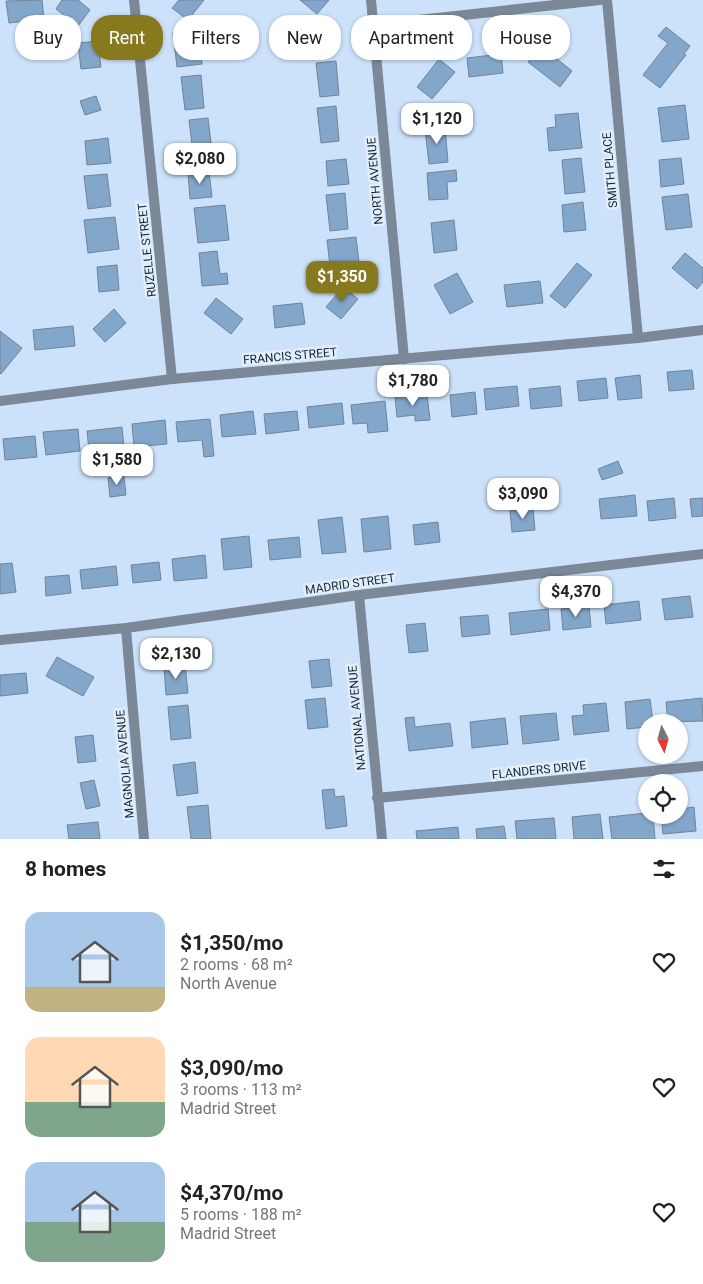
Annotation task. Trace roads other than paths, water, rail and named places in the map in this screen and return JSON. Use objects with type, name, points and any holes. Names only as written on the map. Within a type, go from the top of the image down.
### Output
[{"type":"street","name":"RUZELLE STREET","points":[[134,0],[172,378]]},
{"type":"street","name":"NORTH AVENUE","points":[[371,0],[372,15]]},
{"type":"street","points":[[464,15],[600,0]]},
{"type":"street","name":"SMITH PLACE","points":[[607,0],[638,338]]},
{"type":"street","name":"NORTH AVENUE","points":[[376,60],[404,359]]},
{"type":"street","name":"FRANCIS STREET","points":[[0,401],[172,378],[638,338],[703,330]]},
{"type":"street","name":"MADRID STREET","points":[[0,640],[126,628],[359,594],[703,554]]},
{"type":"street","name":"NATIONAL AVENUE","points":[[359,594],[382,839]]},
{"type":"street","name":"MAGNOLIA AVENUE","points":[[126,628],[144,839]]},
{"type":"street","name":"FLANDERS DRIVE","points":[[377,798],[703,766]]}]
